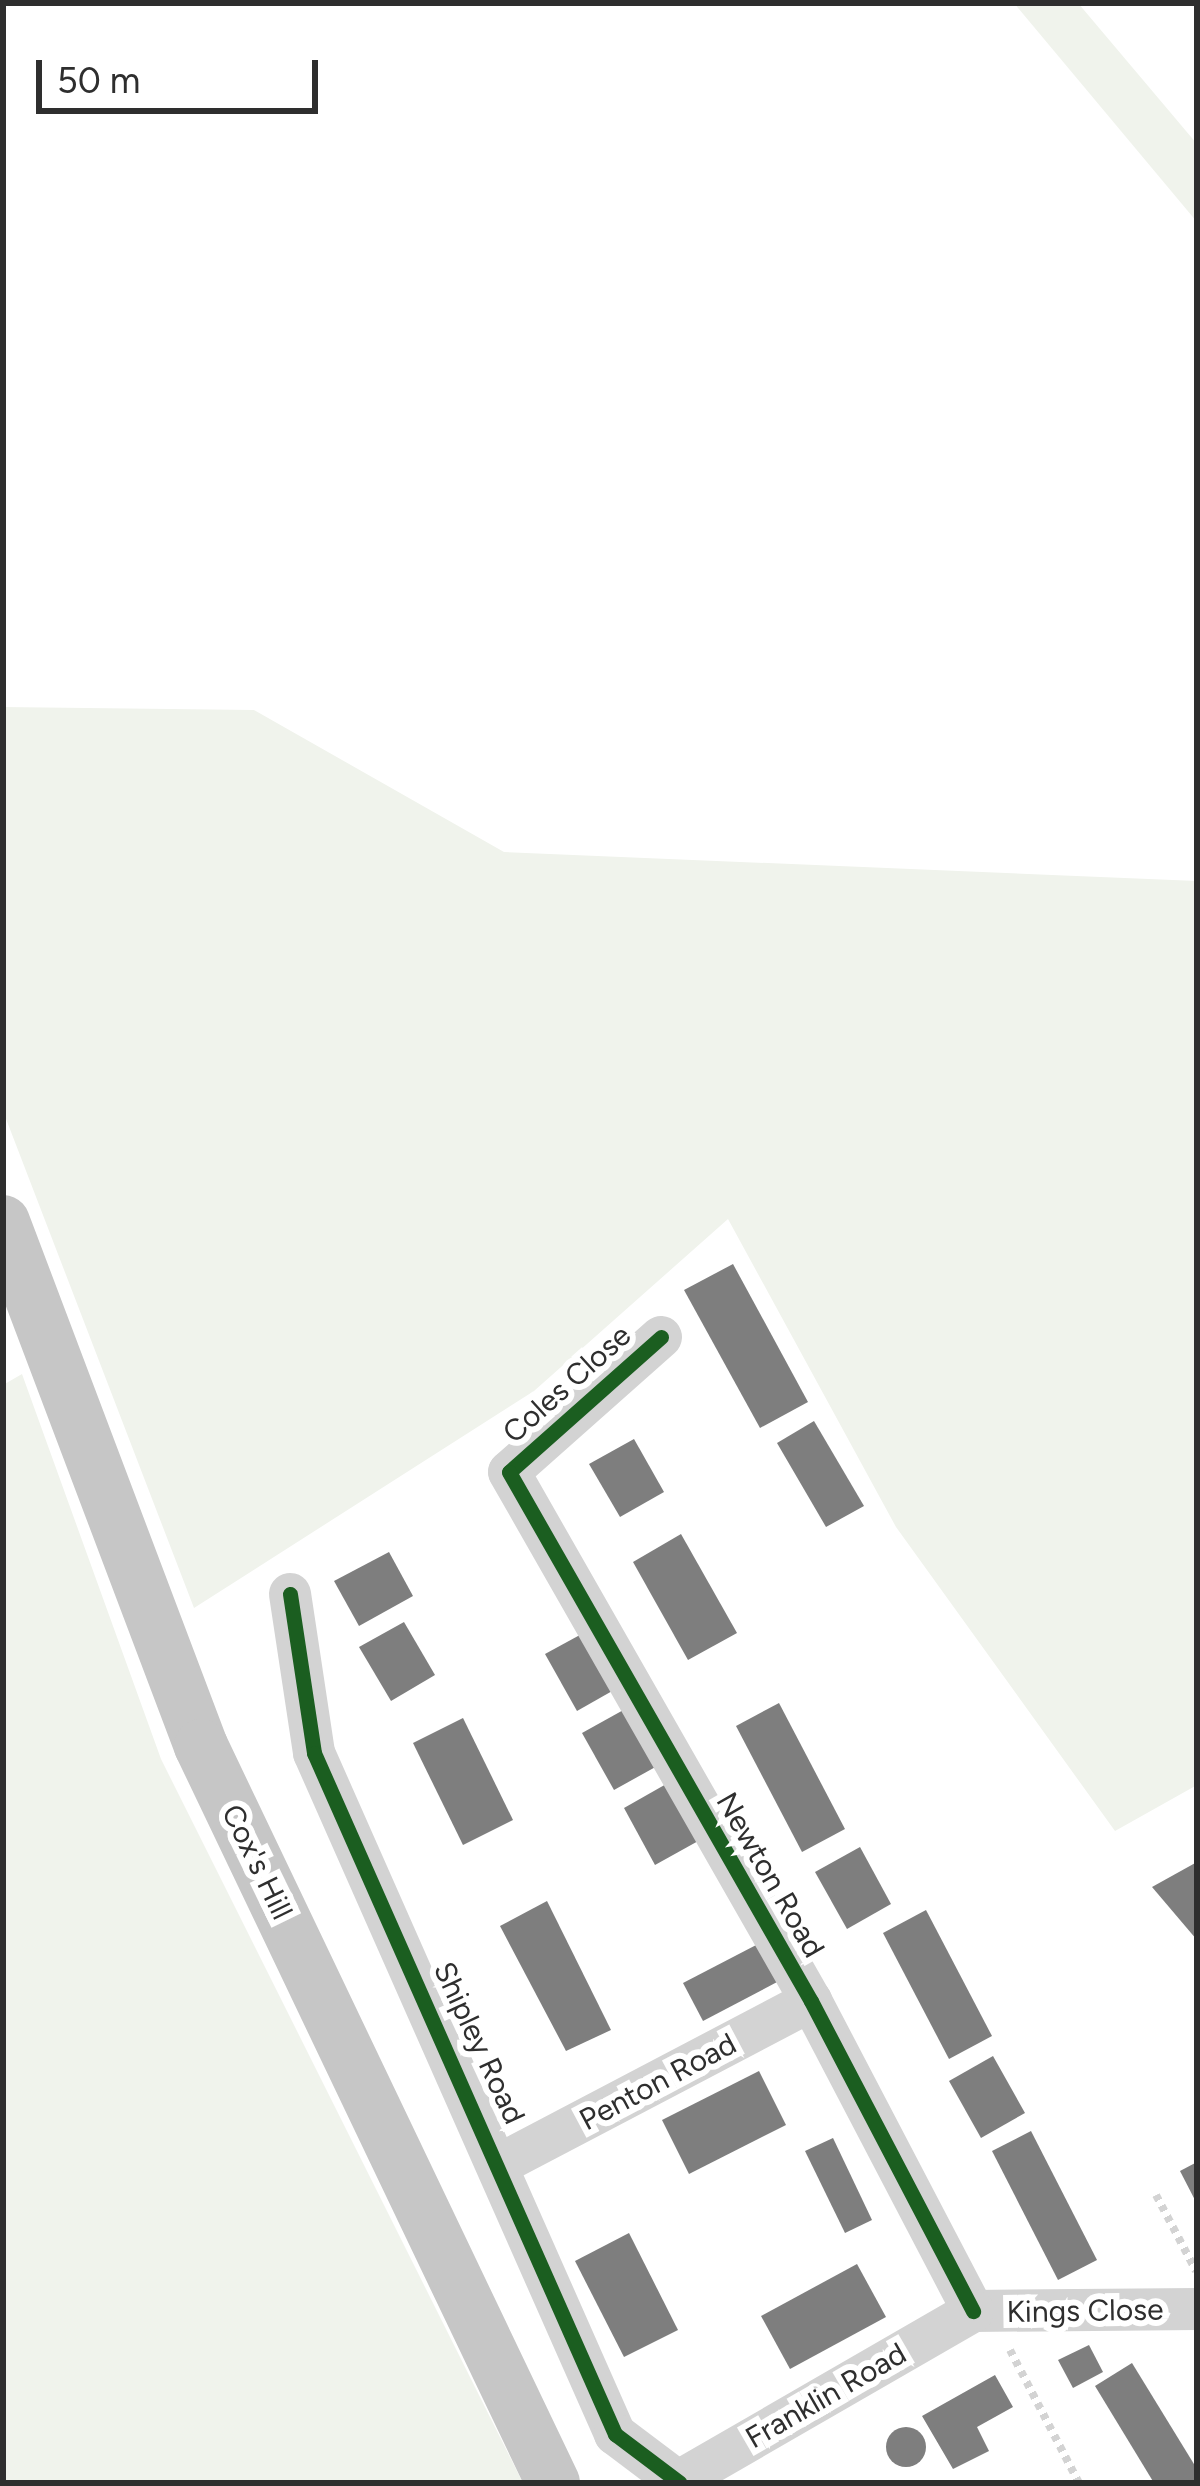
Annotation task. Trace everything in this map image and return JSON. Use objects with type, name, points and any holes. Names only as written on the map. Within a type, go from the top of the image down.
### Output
[{"type":"main road","name":"Cox's Hill","points":[[3,1222],[201,1745],[553,2483]]},
{"type":"street","name":"Coles Close","points":[[509,1472],[662,1336]]},
{"type":"street","name":"Newton Road","points":[[509,1472],[811,2001],[981,2312]]},
{"type":"street","name":"Shipley Road","points":[[290,1594],[314,1753],[504,2162],[615,2434],[680,2482]]},
{"type":"street","name":"Penton Road","points":[[504,2162],[811,2001]]},
{"type":"street","name":"Kings Close","points":[[981,2312],[1197,2309]]},
{"type":"street","name":"Franklin Road","points":[[680,2482],[981,2312]]},
{"type":"path","points":[[1156,2195],[1197,2272]]},
{"type":"path","points":[[981,2312],[1079,2483]]},
{"type":"shaded area","points":[[1014,3],[1078,3],[1197,144],[1197,222]]},
{"type":"shaded area","points":[[3,707],[254,710],[504,852],[1197,881],[1197,1785],[1115,1831],[896,1527],[728,1219],[534,1391],[194,1608],[3,1111]]},
{"type":"shaded area","points":[[22,1374],[161,1759],[523,2483],[3,2483],[3,1385]]},
{"type":"building","points":[[733,1264],[808,1402],[760,1428],[684,1290]]},
{"type":"building","points":[[814,1421],[864,1506],[826,1527],[777,1443]]},
{"type":"building","points":[[634,1439],[664,1492],[620,1517],[589,1464]]},
{"type":"building","points":[[681,1534],[737,1633],[688,1660],[633,1562]]},
{"type":"building","points":[[389,1552],[413,1596],[359,1626],[334,1581]]},
{"type":"building","points":[[404,1622],[435,1675],[391,1701],[359,1647]]},
{"type":"building","points":[[589,1630],[621,1686],[577,1711],[545,1654]]},
{"type":"building","points":[[779,1703],[845,1829],[802,1852],[736,1726]]},
{"type":"building","points":[[627,1708],[659,1765],[614,1790],[582,1733]]},
{"type":"building","points":[[463,1718],[513,1820],[463,1845],[413,1743]]},
{"type":"building","points":[[668,1783],[700,1840],[655,1865],[624,1808]]},
{"type":"building","points":[[860,1847],[891,1904],[847,1929],[815,1872]]},
{"type":"building","points":[[1197,1862],[1197,1940],[1152,1887]]},
{"type":"building","points":[[547,1901],[611,2030],[566,2051],[500,1926]]},
{"type":"building","points":[[926,1910],[992,2036],[949,2059],[883,1933]]},
{"type":"building","points":[[760,1943],[779,1981],[703,2021],[683,1983]]},
{"type":"building","points":[[993,2056],[1025,2113],[981,2138],[949,2081]]},
{"type":"building","points":[[759,2071],[786,2125],[689,2174],[662,2120]]},
{"type":"building","points":[[1031,2131],[1097,2260],[1058,2280],[992,2151]]},
{"type":"building","points":[[833,2138],[872,2220],[845,2233],[805,2151]]},
{"type":"building","points":[[1197,2162],[1197,2204],[1180,2171]]},
{"type":"building","points":[[629,2233],[678,2330],[624,2357],[575,2261]]},
{"type":"building","points":[[857,2264],[886,2317],[790,2369],[761,2316]]},
{"type":"building","points":[[1089,2345],[1103,2372],[1073,2388],[1058,2360]]},
{"type":"building","points":[[1132,2363],[1197,2469],[1197,2483],[1154,2483],[1095,2386]]},
{"type":"building","points":[[995,2375],[1013,2407],[977,2427],[989,2451],[953,2469],[922,2416]]},
{"type":"building","points":[[906,2427],[920,2433],[926,2447],[920,2461],[906,2467],[892,2461],[886,2447],[892,2433]]},
{"type":"cycle path","points":[[661,1337],[509,1472],[811,2001],[973,2311]]},
{"type":"cycle path","points":[[290,1594],[314,1753],[615,2434],[680,2483]]}]
